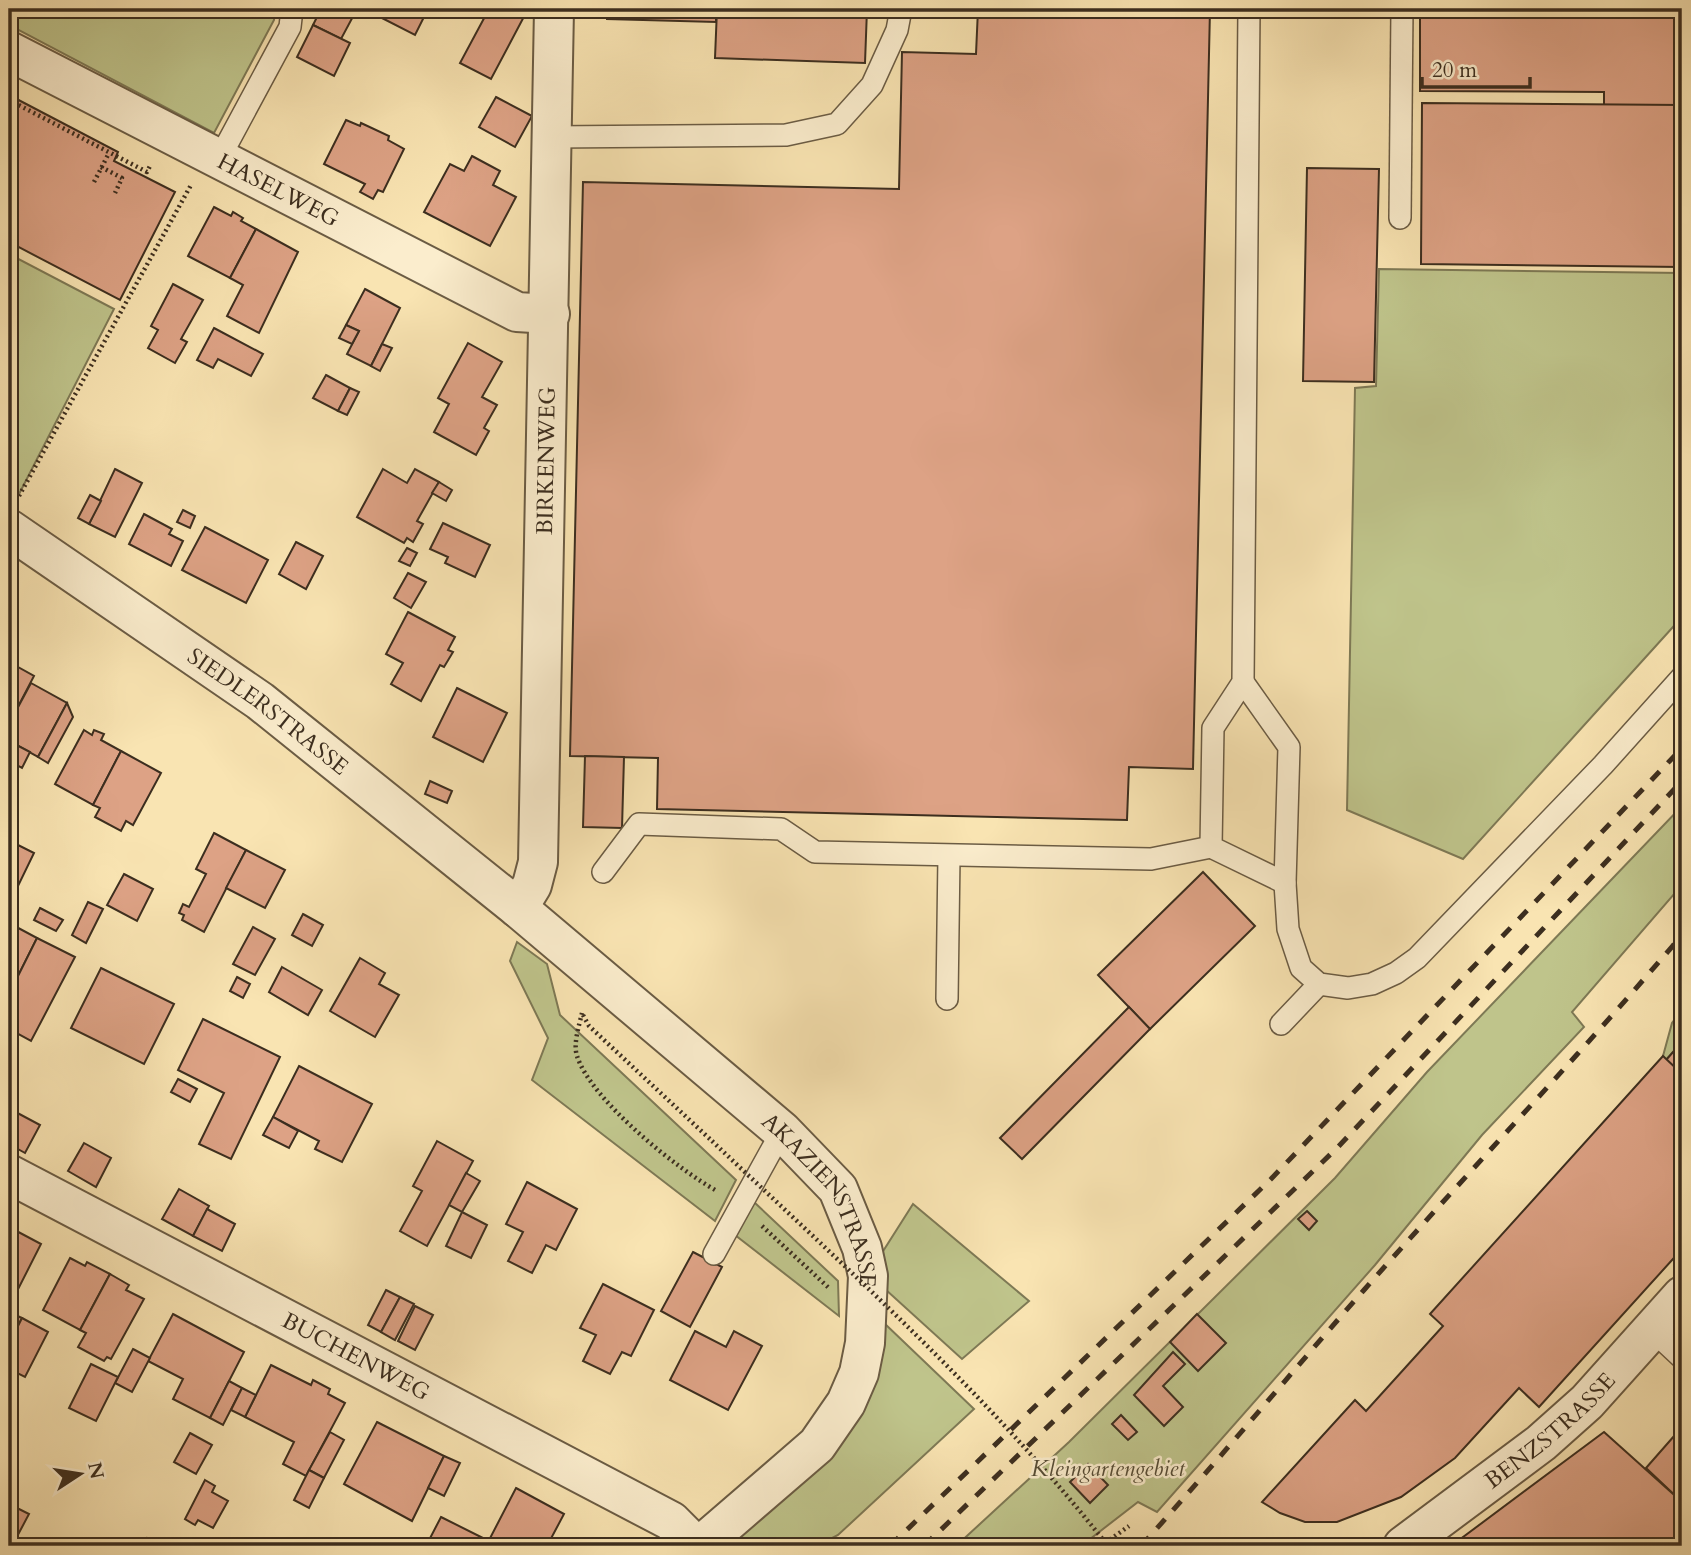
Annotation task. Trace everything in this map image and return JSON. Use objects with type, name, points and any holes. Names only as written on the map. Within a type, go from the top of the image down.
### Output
[{"type":"street","name":"BIRKENWEG","points":[[518,908],[532,885],[538,862],[554,9]]},
{"type":"street","name":"HASELWEG","points":[[9,51],[517,312],[550,314]]},
{"type":"street","name":"SIEDLERSTRASSE","points":[[12,515],[260,701],[518,908]]},
{"type":"street","name":"AKAZIENSTRASSE","points":[[518,908],[782,1131],[820,1167],[838,1189],[862,1248],[868,1276],[868,1308],[859,1373],[846,1403],[830,1429],[794,1467],[698,1546]]},
{"type":"street","name":"BUCHENWEG","points":[[9,1174],[671,1521],[698,1546]]},
{"type":"street","name":"BENZSTRASSE","points":[[1403,1546],[1541,1443],[1587,1402],[1682,1296]]},
{"type":"lane","points":[[214,157],[290,27],[292,9]]},
{"type":"lane","points":[[552,137],[786,135],[837,124],[872,85],[897,30],[901,9]]},
{"type":"lane","points":[[1210,846],[1213,728],[1243,682],[1249,9]]},
{"type":"lane","points":[[1399,218],[1402,9]]},
{"type":"lane","points":[[1243,682],[1289,747],[1285,883],[1288,929],[1301,968],[1319,984],[1348,988],[1372,984],[1396,973],[1417,958],[1603,765],[1682,677]]},
{"type":"lane","points":[[603,873],[639,824],[781,829],[815,852],[1151,859],[1210,846],[1285,883]]},
{"type":"lane","points":[[947,999],[949,856]]},
{"type":"lane","points":[[1281,1024],[1319,984]]},
{"type":"lane","points":[[714,1254],[782,1131]]},
{"type":"lane","points":[[1652,1330],[1682,1358]]},
{"type":"path","points":[[9,100],[147,172]]},
{"type":"path","points":[[94,182],[109,153]]},
{"type":"path","points":[[12,515],[214,157]]},
{"type":"path","points":[[101,167],[122,178],[115,193]]},
{"type":"path","points":[[582,1013],[576,1053],[584,1073],[659,1152],[687,1174],[741,1205],[822,1284],[843,1298],[868,1308]]},
{"type":"path","points":[[589,1026],[977,1394],[1060,1485],[1108,1546]]},
{"type":"path","points":[[1101,1546],[1129,1527]]},
{"type":"green space","points":[[9,9],[275,9],[274,20],[214,133],[9,25]]},
{"type":"green space","points":[[9,254],[114,309],[17,498],[9,493]]},
{"type":"green space","points":[[1379,269],[1682,273],[1682,617],[1463,859],[1347,810],[1355,388],[1376,386]]},
{"type":"green space","name":"Kleingartengebiet","points":[[1682,806],[1682,885],[1572,1012],[1584,1027],[1482,1135],[1375,1265],[1157,1512],[1138,1502],[1081,1546],[956,1546],[1069,1442],[1335,1178],[1427,1072]]},
{"type":"green space","points":[[517,942],[547,964],[560,1015],[736,1180],[715,1221],[532,1080],[548,1038],[510,961]]},
{"type":"green space","points":[[1682,1010],[1682,1042],[1666,1060],[1663,1056],[1672,1023]]},
{"type":"green space","points":[[754,1202],[838,1281],[839,1316],[735,1235]]},
{"type":"green space","points":[[913,1204],[1029,1301],[962,1359],[885,1289],[880,1256]]},
{"type":"green space","points":[[883,1322],[974,1409],[838,1535],[817,1546],[724,1546]]},
{"type":"building","points":[[321,9],[357,9],[341,39],[313,25]]},
{"type":"building","points":[[382,9],[428,9],[415,35],[378,16]]},
{"type":"building","points":[[489,9],[528,9],[491,79],[460,63]]},
{"type":"building","points":[[607,9],[716,9],[716,22],[607,19]]},
{"type":"building","points":[[717,9],[867,9],[865,63],[715,58]]},
{"type":"building","points":[[978,9],[1210,9],[1193,769],[1129,767],[1127,820],[657,809],[658,758],[570,756],[583,182],[899,189],[902,52],[976,54]]},
{"type":"building","points":[[1420,9],[1682,9],[1682,105],[1604,105],[1604,92],[1420,91]]},
{"type":"building","points":[[313,25],[350,43],[334,76],[297,57]]},
{"type":"building","points":[[9,95],[118,152],[114,161],[175,192],[120,300],[9,242]]},
{"type":"building","points":[[496,97],[532,116],[515,147],[479,127]]},
{"type":"building","points":[[1422,103],[1682,105],[1682,267],[1421,264]]},
{"type":"building","points":[[346,120],[360,126],[361,123],[389,136],[388,140],[404,149],[383,192],[378,190],[373,199],[360,192],[365,184],[324,164]]},
{"type":"building","points":[[472,156],[500,171],[493,185],[516,197],[490,246],[424,212],[450,164],[464,171]]},
{"type":"building","points":[[1307,168],[1379,169],[1374,382],[1303,381]]},
{"type":"building","points":[[214,207],[231,216],[233,212],[243,218],[241,221],[256,229],[230,278],[188,256]]},
{"type":"building","points":[[256,229],[298,252],[259,333],[227,316],[243,285],[230,278]]},
{"type":"building","points":[[173,284],[203,300],[181,339],[187,342],[175,363],[148,348],[158,330],[151,326]]},
{"type":"building","points":[[365,289],[400,308],[371,366],[347,354],[359,331],[346,325]]},
{"type":"building","points":[[346,325],[359,331],[352,344],[339,338]]},
{"type":"building","points":[[214,328],[263,354],[251,376],[218,359],[213,368],[197,360]]},
{"type":"building","points":[[468,343],[502,362],[482,397],[497,405],[484,428],[489,431],[476,455],[434,432],[449,404],[438,398]]},
{"type":"building","points":[[382,344],[392,348],[380,371],[371,366]]},
{"type":"building","points":[[326,375],[350,388],[338,411],[313,398]]},
{"type":"building","points":[[350,388],[359,392],[347,415],[338,411]]},
{"type":"building","points":[[115,469],[142,483],[115,537],[89,524]]},
{"type":"building","points":[[383,469],[407,483],[415,469],[439,482],[417,521],[423,524],[413,542],[407,538],[404,543],[357,517]]},
{"type":"building","points":[[439,482],[452,490],[446,501],[432,493]]},
{"type":"building","points":[[90,495],[101,501],[89,524],[78,518]]},
{"type":"building","points":[[183,510],[195,516],[190,528],[177,522]]},
{"type":"building","points":[[144,514],[172,529],[169,534],[183,541],[171,566],[129,544]]},
{"type":"building","points":[[443,523],[490,545],[475,577],[445,563],[448,557],[430,549]]},
{"type":"building","points":[[205,527],[268,560],[246,603],[182,570]]},
{"type":"building","points":[[296,542],[323,556],[306,589],[279,574]]},
{"type":"building","points":[[407,548],[417,553],[410,566],[399,561]]},
{"type":"building","points":[[408,573],[426,582],[411,608],[394,598]]},
{"type":"building","points":[[408,612],[455,637],[448,650],[453,652],[444,667],[440,665],[421,701],[391,684],[403,663],[386,654]]},
{"type":"building","points":[[9,662],[34,676],[9,724]]},
{"type":"building","points":[[31,683],[67,703],[38,757],[9,741],[9,724]]},
{"type":"building","points":[[457,688],[507,713],[483,762],[433,737]]},
{"type":"building","points":[[67,703],[73,717],[48,763],[38,757]]},
{"type":"building","points":[[84,730],[92,735],[94,730],[104,734],[101,740],[121,751],[93,805],[55,784]]},
{"type":"building","points":[[9,741],[30,752],[22,768],[9,761]]},
{"type":"building","points":[[121,751],[161,773],[133,825],[126,821],[121,831],[95,817],[100,808],[93,805]]},
{"type":"building","points":[[585,756],[624,757],[622,828],[583,827]]},
{"type":"building","points":[[430,781],[452,791],[447,803],[425,794]]},
{"type":"building","points":[[214,833],[246,850],[204,932],[182,920],[184,915],[179,913],[183,904],[189,907],[206,874],[196,869]]},
{"type":"building","points":[[12,842],[34,853],[18,886],[9,882],[9,849]]},
{"type":"building","points":[[246,850],[285,870],[265,908],[226,888]]},
{"type":"building","points":[[1203,872],[1255,926],[1150,1029],[1098,975]]},
{"type":"building","points":[[124,874],[153,889],[137,921],[107,905]]},
{"type":"building","points":[[88,902],[103,909],[86,943],[72,935]]},
{"type":"building","points":[[40,908],[63,920],[56,931],[34,920]]},
{"type":"building","points":[[303,914],[323,925],[312,946],[292,935]]},
{"type":"building","points":[[9,923],[37,938],[9,994]]},
{"type":"building","points":[[253,927],[275,939],[255,975],[233,964]]},
{"type":"building","points":[[37,938],[75,957],[31,1041],[9,1029],[9,994]]},
{"type":"building","points":[[360,958],[385,973],[379,984],[399,995],[375,1037],[330,1011]]},
{"type":"building","points":[[282,967],[322,990],[308,1015],[269,992]]},
{"type":"building","points":[[101,968],[174,1004],[144,1064],[71,1028]]},
{"type":"building","points":[[237,977],[250,984],[243,998],[230,991]]},
{"type":"building","points":[[1129,1007],[1150,1029],[1022,1159],[1000,1138]]},
{"type":"building","points":[[203,1019],[280,1057],[231,1159],[199,1144],[224,1093],[178,1070]]},
{"type":"building","points":[[1682,1042],[1682,1074],[1666,1060]]},
{"type":"building","points":[[1663,1056],[1682,1074],[1682,1249],[1539,1407],[1519,1388],[1455,1458],[1401,1497],[1337,1522],[1305,1522],[1280,1513],[1262,1502],[1355,1400],[1366,1411],[1443,1326],[1430,1314]]},
{"type":"building","points":[[299,1066],[372,1104],[342,1162],[315,1149],[319,1141],[273,1117]]},
{"type":"building","points":[[178,1079],[197,1089],[190,1102],[171,1092]]},
{"type":"building","points":[[10,1109],[40,1125],[25,1153],[9,1144]]},
{"type":"building","points":[[273,1117],[298,1131],[289,1148],[263,1135]]},
{"type":"building","points":[[437,1141],[473,1161],[427,1246],[400,1231],[422,1191],[413,1186]]},
{"type":"building","points":[[84,1143],[111,1158],[96,1187],[68,1171]]},
{"type":"building","points":[[466,1173],[480,1181],[462,1212],[449,1205]]},
{"type":"building","points":[[527,1182],[577,1209],[556,1250],[546,1245],[532,1273],[508,1261],[523,1232],[506,1224]]},
{"type":"building","points":[[179,1189],[209,1206],[193,1236],[162,1219]]},
{"type":"building","points":[[207,1209],[235,1224],[222,1251],[193,1236]]},
{"type":"building","points":[[1307,1211],[1317,1221],[1309,1230],[1298,1219]]},
{"type":"building","points":[[462,1212],[487,1225],[471,1258],[446,1246]]},
{"type":"building","points":[[9,1227],[41,1244],[12,1301],[9,1299]]},
{"type":"building","points":[[693,1252],[722,1267],[690,1327],[661,1311]]},
{"type":"building","points":[[70,1258],[85,1266],[87,1262],[110,1274],[80,1330],[43,1310]]},
{"type":"building","points":[[110,1274],[129,1285],[126,1290],[144,1299],[111,1359],[107,1357],[104,1361],[78,1347],[86,1333],[80,1330]]},
{"type":"building","points":[[603,1284],[654,1310],[631,1356],[622,1352],[610,1374],[583,1361],[596,1335],[580,1328]]},
{"type":"building","points":[[386,1290],[400,1297],[381,1332],[368,1325]]},
{"type":"building","points":[[400,1297],[414,1304],[395,1340],[381,1332]]},
{"type":"building","points":[[415,1306],[433,1315],[415,1350],[398,1341]]},
{"type":"building","points":[[9,1312],[22,1318],[9,1344]]},
{"type":"building","points":[[173,1314],[244,1352],[210,1418],[173,1399],[183,1379],[148,1361]]},
{"type":"building","points":[[1197,1314],[1226,1343],[1198,1371],[1170,1342]]},
{"type":"building","points":[[22,1318],[48,1332],[25,1377],[9,1369],[9,1344]]},
{"type":"building","points":[[695,1331],[726,1347],[734,1331],[762,1346],[728,1410],[670,1380]]},
{"type":"building","points":[[133,1349],[150,1358],[132,1392],[115,1383]]},
{"type":"building","points":[[1173,1352],[1185,1364],[1163,1386],[1183,1407],[1164,1426],[1134,1395]]},
{"type":"building","points":[[91,1364],[118,1377],[96,1421],[69,1408]]},
{"type":"building","points":[[271,1365],[311,1385],[313,1380],[330,1389],[328,1394],[345,1403],[306,1476],[283,1464],[294,1442],[245,1417]]},
{"type":"building","points":[[229,1381],[242,1388],[223,1425],[210,1418]]},
{"type":"building","points":[[242,1388],[256,1395],[245,1417],[231,1410]]},
{"type":"building","points":[[1121,1415],[1137,1432],[1128,1440],[1112,1424]]},
{"type":"building","points":[[377,1422],[444,1456],[412,1521],[344,1484]]},
{"type":"building","points":[[1682,1427],[1682,1502],[1646,1468]]},
{"type":"building","points":[[330,1432],[344,1440],[324,1478],[309,1470]]},
{"type":"building","points":[[1604,1432],[1682,1502],[1682,1546],[1451,1546]]},
{"type":"building","points":[[190,1433],[212,1445],[196,1474],[174,1462]]},
{"type":"building","points":[[444,1456],[460,1463],[444,1496],[428,1488]]},
{"type":"building","points":[[1088,1464],[1108,1485],[1090,1503],[1070,1482]]},
{"type":"building","points":[[309,1470],[324,1478],[309,1508],[294,1500]]},
{"type":"building","points":[[205,1480],[215,1486],[212,1492],[228,1501],[213,1528],[198,1520],[195,1525],[185,1519]]},
{"type":"building","points":[[9,1484],[17,1489],[9,1504]]},
{"type":"building","points":[[516,1488],[564,1514],[547,1546],[486,1546]]},
{"type":"building","points":[[9,1504],[29,1514],[12,1546],[9,1546]]},
{"type":"building","points":[[441,1517],[483,1538],[479,1546],[426,1546]]},
{"type":"building","points":[[147,1538],[160,1545],[143,1546]]},
{"type":"railway","points":[[890,1546],[1271,1179],[1682,748]]},
{"type":"railway","points":[[924,1546],[1338,1147],[1682,781]]},
{"type":"railway","points":[[1141,1546],[1364,1290],[1682,935]]}]
